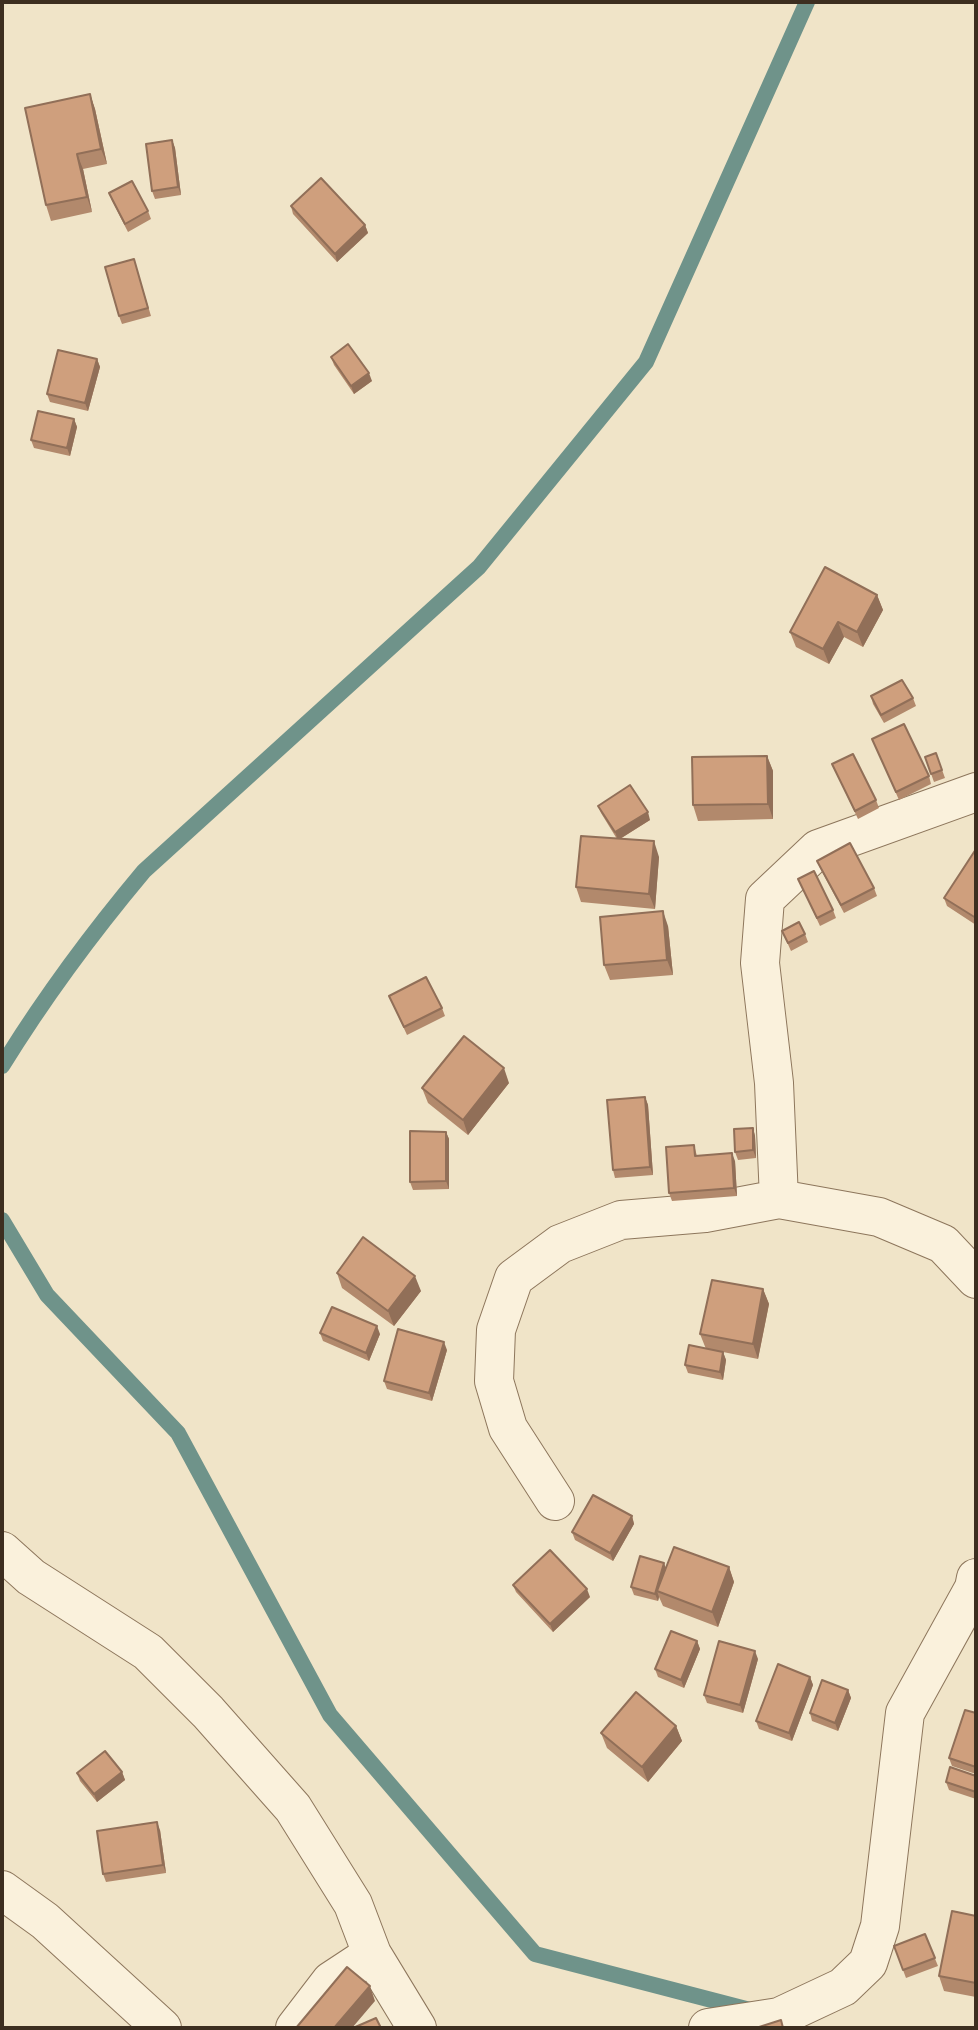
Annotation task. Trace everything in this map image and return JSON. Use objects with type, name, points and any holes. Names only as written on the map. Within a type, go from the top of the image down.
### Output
[{"type":"street","points":[[779,1199],[774,1083],[760,963],[765,900],[818,849],[976,792]]},
{"type":"street","points":[[555,1501],[508,1428],[494,1381],[496,1330],[514,1278],[560,1244],[621,1220],[705,1213],[779,1199],[879,1217],[960,1241],[976,1279]]},
{"type":"street","points":[[2,1551],[31,1577],[148,1652],[208,1713],[293,1808],[353,1904],[372,1954],[417,2028]]},
{"type":"street","points":[[709,2028],[779,2017],[843,1987],[868,1963],[880,1926],[905,1713],[974,1588],[976,1578]]},
{"type":"street","points":[[2,1890],[45,1921],[162,2028]]},
{"type":"street","points":[[295,2028],[331,1981],[372,1954]]},
{"type":"building","points":[[90,94],[101,149],[77,154],[87,197],[46,205],[25,108]]},
{"type":"building","points":[[172,140],[178,187],[152,191],[146,144]]},
{"type":"building","points":[[321,178],[365,225],[335,254],[291,206]]},
{"type":"building","points":[[132,181],[148,211],[125,224],[109,193]]},
{"type":"building","points":[[134,259],[148,308],[119,316],[105,267]]},
{"type":"building","points":[[348,344],[369,373],[351,386],[331,357]]},
{"type":"building","points":[[58,350],[97,359],[85,403],[47,394]]},
{"type":"building","points":[[38,411],[74,419],[67,448],[31,440]]},
{"type":"building","points":[[825,567],[877,595],[857,632],[838,622],[823,649],[790,632]]},
{"type":"building","points":[[902,680],[913,698],[881,715],[871,696]]},
{"type":"building","points":[[904,724],[929,776],[896,792],[872,739]]},
{"type":"building","points":[[936,753],[942,770],[931,774],[925,757]]},
{"type":"building","points":[[853,754],[876,800],[855,811],[832,764]]},
{"type":"building","points":[[767,756],[768,804],[693,805],[692,757]]},
{"type":"building","points":[[630,785],[648,812],[615,832],[598,806]]},
{"type":"building","points":[[581,836],[654,841],[649,894],[576,887]]},
{"type":"building","points":[[850,843],[874,888],[841,905],[817,861]]},
{"type":"building","points":[[976,849],[976,918],[944,898]]},
{"type":"building","points":[[814,871],[833,910],[817,918],[798,879]]},
{"type":"building","points":[[663,911],[667,960],[604,965],[600,917]]},
{"type":"building","points":[[799,922],[805,934],[788,943],[782,931]]},
{"type":"building","points":[[426,977],[442,1008],[404,1027],[389,996]]},
{"type":"building","points":[[464,1036],[504,1068],[463,1120],[422,1088]]},
{"type":"building","points":[[645,1097],[650,1167],[613,1170],[607,1100]]},
{"type":"building","points":[[753,1128],[753,1150],[735,1152],[734,1129]]},
{"type":"building","points":[[410,1131],[446,1132],[446,1181],[410,1182]]},
{"type":"building","points":[[694,1145],[695,1156],[732,1153],[734,1188],[669,1193],[666,1147]]},
{"type":"building","points":[[363,1237],[415,1276],[388,1311],[337,1273]]},
{"type":"building","points":[[712,1280],[763,1289],[753,1344],[700,1334]]},
{"type":"building","points":[[332,1307],[377,1326],[366,1353],[320,1333]]},
{"type":"building","points":[[398,1329],[444,1342],[429,1393],[384,1381]]},
{"type":"building","points":[[689,1345],[723,1352],[720,1372],[685,1365]]},
{"type":"building","points":[[593,1495],[632,1516],[610,1553],[572,1532]]},
{"type":"building","points":[[674,1547],[729,1567],[712,1612],[657,1591]]},
{"type":"building","points":[[550,1550],[587,1589],[550,1624],[513,1585]]},
{"type":"building","points":[[640,1556],[664,1563],[655,1594],[631,1587]]},
{"type":"building","points":[[671,1631],[697,1641],[681,1680],[655,1669]]},
{"type":"building","points":[[719,1641],[755,1651],[740,1705],[704,1695]]},
{"type":"building","points":[[778,1664],[810,1677],[789,1733],[756,1721]]},
{"type":"building","points":[[822,1680],[848,1690],[835,1723],[810,1713]]},
{"type":"building","points":[[636,1692],[676,1726],[642,1767],[601,1733]]},
{"type":"building","points":[[965,1710],[976,1713],[976,1767],[949,1758]]},
{"type":"building","points":[[105,1751],[122,1772],[94,1794],[77,1773]]},
{"type":"building","points":[[950,1767],[976,1776],[976,1792],[946,1782]]},
{"type":"building","points":[[157,1822],[163,1865],[103,1874],[97,1831]]},
{"type":"building","points":[[952,1911],[976,1916],[976,1983],[939,1976]]},
{"type":"building","points":[[925,1934],[935,1958],[903,1970],[894,1946]]},
{"type":"building","points":[[347,1967],[370,1986],[334,2028],[296,2028]]},
{"type":"building","points":[[376,2018],[381,2028],[353,2028]]},
{"type":"building","points":[[781,2020],[783,2028],[756,2028]]},
{"type":"waterway","points":[[2,1066],[69,966],[144,871],[479,567],[646,362],[807,2]]},
{"type":"waterway","points":[[2,1220],[47,1295],[178,1433],[330,1715],[535,1954],[750,2010]]}]
